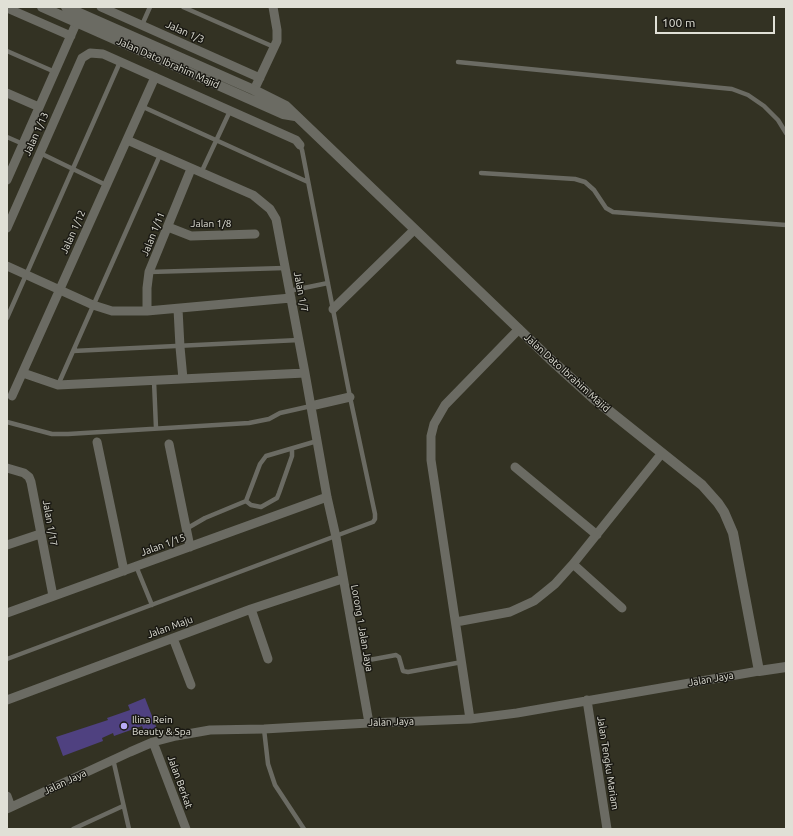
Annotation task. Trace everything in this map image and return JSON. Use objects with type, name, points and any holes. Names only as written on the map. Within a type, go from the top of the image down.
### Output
[{"type":"street","name":"Jalan Dato Ibrahim Majid","points":[[42,7],[79,18],[254,90],[286,106],[550,359],[593,398],[702,485],[718,503],[729,522],[736,545],[759,671]]},
{"type":"street","name":"Jalan Dato Ibrahim Majid","points":[[66,7],[79,18],[282,114],[295,116]]},
{"type":"street","name":"Jalan 1/3","points":[[101,7],[260,78]]},
{"type":"street","points":[[254,90],[277,41],[277,30],[273,7]]},
{"type":"street","points":[[7,8],[71,36]]},
{"type":"street","points":[[7,178],[79,18]]},
{"type":"street","name":"Jalan 1/13","points":[[7,228],[82,58],[90,53],[103,54],[120,62]]},
{"type":"street","points":[[120,62],[296,140],[300,145]]},
{"type":"street","name":"Jalan 1/12","points":[[12,396],[155,77]]},
{"type":"street","points":[[7,93],[39,107]]},
{"type":"street","name":"Jalan 1/7","points":[[127,140],[253,196],[270,209],[276,219],[327,497],[336,537]]},
{"type":"street","name":"Jalan 1/11","points":[[146,311],[149,272],[191,169]]},
{"type":"street","name":"Jalan 1/8","points":[[168,227],[191,236],[255,234]]},
{"type":"street","points":[[333,309],[414,230]]},
{"type":"street","points":[[7,266],[93,305],[112,311],[146,311],[178,308],[290,294]]},
{"type":"street","points":[[178,308],[183,379]]},
{"type":"street","points":[[470,719],[431,460],[431,436],[434,424],[445,405],[519,329]]},
{"type":"street","points":[[23,373],[58,385],[305,373]]},
{"type":"street","points":[[311,406],[350,397]]},
{"type":"street","points":[[97,442],[124,571]]},
{"type":"street","points":[[170,444],[190,547]]},
{"type":"street","points":[[456,622],[510,612],[534,601],[555,584],[597,535],[662,453]]},
{"type":"street","points":[[515,467],[597,535]]},
{"type":"street","name":"Jalan 1/17","points":[[7,468],[24,472],[29,477],[31,482],[53,596]]},
{"type":"street","name":"Jalan 1/15","points":[[7,613],[327,497]]},
{"type":"street","points":[[7,546],[40,534]]},
{"type":"street","name":"Lorong 1 Jalan Jaya","points":[[336,537],[342,580],[368,723]]},
{"type":"street","points":[[573,564],[622,608]]},
{"type":"street","name":"Jalan Maju","points":[[7,700],[252,609],[342,580]]},
{"type":"street","points":[[252,609],[268,659]]},
{"type":"street","points":[[172,638],[191,686]]},
{"type":"street","name":"Jalan Jaya","points":[[9,808],[113,759],[153,742],[176,736],[210,730],[264,729],[470,719],[517,713],[786,667]]},
{"type":"street","name":"Jalan Tengku Mariam","points":[[587,700],[607,829]]},
{"type":"street","name":"Jalan Berkat","points":[[153,742],[186,829]]},
{"type":"street","points":[[7,796],[9,808]]},
{"type":"lane","points":[[142,25],[150,7]]},
{"type":"lane","points":[[183,7],[274,47]]},
{"type":"lane","points":[[7,51],[55,72]]},
{"type":"lane","points":[[7,318],[120,62]]},
{"type":"lane","points":[[458,62],[732,89],[748,95],[764,106],[778,120],[786,133]]},
{"type":"lane","points":[[142,106],[308,182]]},
{"type":"lane","points":[[201,174],[230,111]]},
{"type":"lane","points":[[7,137],[23,144]]},
{"type":"lane","points":[[7,659],[336,537],[369,524],[375,519],[300,145]]},
{"type":"lane","points":[[40,153],[106,185]]},
{"type":"lane","points":[[58,385],[160,155]]},
{"type":"lane","points":[[481,173],[575,179],[585,182],[594,190],[606,208],[612,212],[786,225]]},
{"type":"lane","points":[[149,272],[285,268]]},
{"type":"lane","points":[[290,294],[328,283]]},
{"type":"lane","points":[[73,351],[180,347],[299,340]]},
{"type":"lane","points":[[154,381],[156,428]]},
{"type":"lane","points":[[7,422],[52,434],[199,427],[258,422],[269,419],[280,413],[311,406]]},
{"type":"lane","points":[[186,529],[205,518],[246,501],[266,456],[317,441]]},
{"type":"lane","points":[[246,501],[251,506],[261,507],[277,498],[292,456],[292,449]]},
{"type":"lane","points":[[136,566],[152,605]]},
{"type":"lane","points":[[369,660],[396,655],[399,657],[403,671],[408,672],[462,662]]},
{"type":"lane","points":[[264,729],[268,764],[275,785],[304,829]]},
{"type":"lane","points":[[113,759],[129,829]]},
{"type":"lane","points":[[73,829],[123,806]]},
{"type":"building","points":[[145,698],[157,729],[145,734],[142,726],[114,736],[113,733],[102,738],[103,741],[63,756],[56,737],[108,720],[107,718],[130,710],[128,705]]},
{"type":"place","name":"Ilina Rein Beauty & Spa","points":[[124,726]]}]
